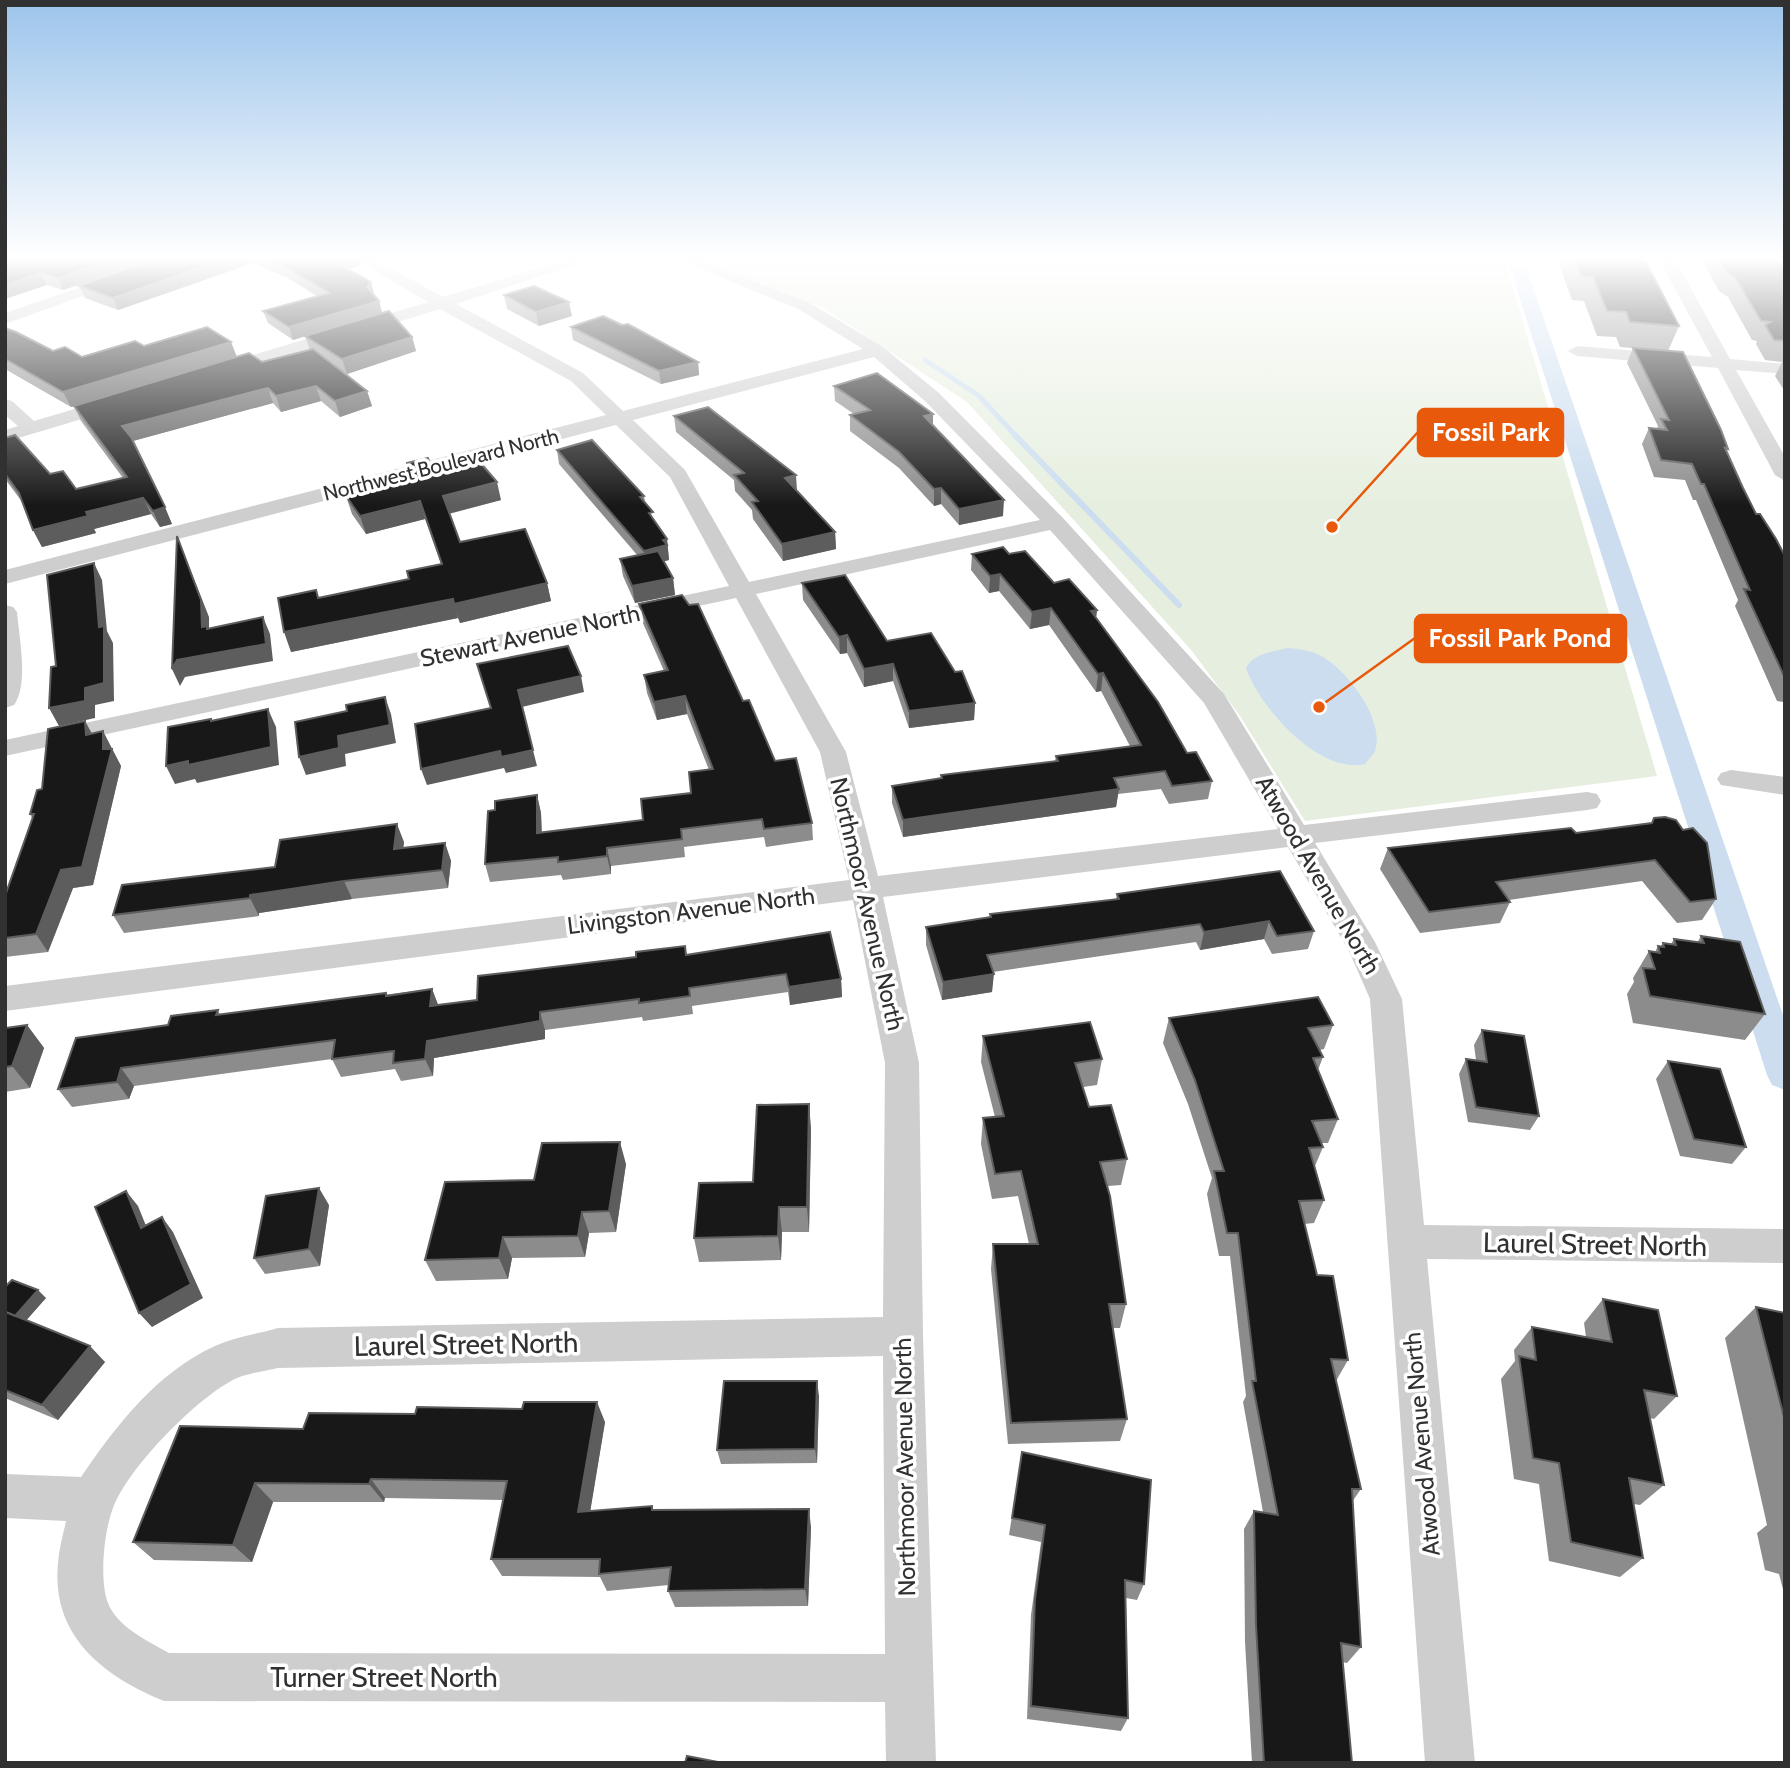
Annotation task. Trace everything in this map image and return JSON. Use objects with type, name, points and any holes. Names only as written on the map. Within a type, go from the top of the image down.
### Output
[{"type":"street","points":[[199,377],[318,341]]},
{"type":"street","name":"Northmoor Avenue North","points":[[510,341],[578,377],[618,419],[678,474],[833,752],[866,888],[902,1063],[903,1336],[911,1763]]},
{"type":"street","name":"Atwood Avenue North","points":[[860,341],[877,351],[932,397],[1055,523],[1215,699],[1364,950],[1386,999],[1450,1763]]},
{"type":"street","points":[[1711,341],[1785,475]]},
{"type":"street","name":"Northwest Boulevard North","points":[[5,577],[877,351]]},
{"type":"street","points":[[1577,351],[1785,369]]},
{"type":"street","points":[[5,436],[134,397]]},
{"type":"street","points":[[5,405],[31,428]]},
{"type":"street","name":"Stewart Avenue North","points":[[5,748],[1055,523]]},
{"type":"street","points":[[5,612],[9,662],[5,700]]},
{"type":"street","points":[[1731,779],[1785,786]]},
{"type":"street","name":"Livingston Avenue North","points":[[5,999],[866,888],[1298,838],[1587,801]]},
{"type":"street","name":"Laurel Street North","points":[[1405,1242],[1785,1246]]},
{"type":"street","name":"Laurel Street North","points":[[92,1500],[129,1444],[176,1395],[227,1361],[278,1348],[903,1336]]},
{"type":"street","points":[[5,1496],[92,1500]]},
{"type":"street","name":"Turner Street North","points":[[92,1500],[80,1565],[86,1614],[114,1648],[164,1677],[908,1678]]},
{"type":"green space","points":[[873,341],[1528,341],[1657,776],[1305,821],[1240,716],[1192,651],[967,402]]},
{"type":"water","points":[[1287,648],[1319,655],[1338,668],[1356,689],[1371,714],[1377,739],[1375,751],[1365,764],[1348,765],[1311,749],[1294,735],[1264,701],[1246,668],[1258,656]]},
{"type":"building","points":[[5,341],[33,341],[53,351],[65,347],[82,357],[135,341],[144,346],[162,341],[231,342],[63,392],[5,359]]},
{"type":"building","points":[[312,341],[401,341],[342,359]]},
{"type":"building","points":[[598,341],[658,341],[698,362],[659,371]]},
{"type":"building","points":[[1633,348],[1683,352],[1721,430],[1728,449],[1725,448],[1756,514],[1760,514],[1785,556],[1785,678],[1744,589],[1750,590],[1704,484],[1701,484],[1692,464],[1661,460],[1649,428],[1667,430],[1661,419],[1669,420]]},
{"type":"building","points":[[313,349],[367,391],[335,401],[316,386],[276,396],[268,388],[122,426],[131,437],[165,507],[153,511],[143,498],[86,512],[88,516],[33,530],[19,493],[5,474],[5,438],[15,435],[50,474],[63,471],[76,489],[127,477],[74,406],[249,353],[262,362]]},
{"type":"building","points":[[877,373],[933,414],[924,416],[1004,500],[959,509],[941,488],[934,489],[899,452],[850,415],[870,410],[834,386]]},
{"type":"building","points":[[708,407],[796,475],[785,478],[835,532],[782,544],[752,502],[758,501],[734,475],[744,473],[674,416]]},
{"type":"building","points":[[592,440],[644,496],[640,497],[653,512],[649,513],[667,539],[663,540],[667,545],[644,551],[557,450]]},
{"type":"building","points":[[428,458],[434,474],[479,461],[497,482],[443,496],[460,542],[525,529],[547,583],[454,604],[453,599],[284,632],[278,598],[316,590],[318,598],[409,579],[407,571],[442,564],[420,501],[360,516],[346,496],[413,479],[407,463]]},
{"type":"building","points":[[177,536],[201,600],[202,627],[207,626],[207,629],[263,617],[266,644],[177,660],[172,669]]},
{"type":"building","points":[[1003,547],[1009,554],[1025,551],[1054,583],[1069,579],[1097,610],[1091,611],[1158,702],[1187,753],[1196,752],[1212,781],[1172,786],[1165,771],[1114,778],[1119,789],[903,820],[892,786],[942,778],[941,775],[1058,761],[1056,756],[1141,745],[1103,673],[1098,674],[1051,608],[1032,612],[1000,574],[990,576],[972,554]]},
{"type":"building","points":[[658,551],[673,578],[632,586],[620,559]]},
{"type":"building","points":[[94,563],[99,627],[104,626],[104,683],[85,688],[85,701],[49,708],[51,667],[56,666],[47,575]]},
{"type":"building","points":[[845,575],[887,641],[931,633],[955,672],[962,671],[975,703],[909,711],[893,664],[864,669],[847,635],[839,637],[802,583]]},
{"type":"building","points":[[682,595],[689,605],[698,604],[743,701],[749,700],[775,761],[796,758],[812,823],[764,829],[762,819],[681,829],[682,839],[607,848],[607,856],[558,862],[558,857],[485,864],[488,811],[495,810],[495,801],[537,795],[537,833],[643,820],[641,799],[691,793],[689,772],[713,769],[685,696],[654,702],[644,675],[668,670],[639,604]]},
{"type":"building","points":[[568,646],[581,676],[518,690],[533,750],[501,757],[500,751],[421,769],[415,724],[491,708],[477,664]]},
{"type":"building","points":[[385,697],[390,725],[338,736],[339,748],[299,757],[295,722],[347,711],[346,705]]},
{"type":"building","points":[[268,709],[271,747],[188,765],[188,761],[166,766],[168,727]]},
{"type":"building","points":[[85,721],[86,735],[103,731],[103,749],[112,749],[82,867],[61,870],[36,934],[5,938],[5,896],[34,814],[30,814],[37,790],[42,789],[48,729]]},
{"type":"building","points":[[1654,818],[1676,820],[1683,830],[1693,828],[1707,843],[1716,899],[1690,902],[1655,860],[1496,882],[1510,902],[1429,912],[1388,848],[1571,828],[1576,833],[1652,823]]},
{"type":"building","points":[[397,824],[394,849],[445,843],[442,870],[344,881],[250,895],[250,898],[113,915],[122,885],[275,867],[280,840]]},
{"type":"building","points":[[1280,871],[1314,931],[1277,936],[1269,921],[1204,932],[1200,924],[987,955],[994,974],[943,982],[926,927],[991,917],[990,914],[1119,899],[1117,894]]},
{"type":"building","points":[[830,932],[841,979],[789,987],[786,974],[689,988],[690,996],[639,1003],[639,999],[540,1012],[540,1021],[427,1041],[425,1059],[393,1063],[394,1051],[332,1059],[335,1040],[121,1068],[117,1082],[58,1089],[76,1038],[168,1025],[171,1016],[218,1010],[216,1015],[432,989],[430,1006],[477,1000],[478,976],[636,957],[636,952],[685,946],[686,955]]},
{"type":"building","points":[[1701,936],[1740,942],[1765,1014],[1650,996],[1643,968],[1655,969],[1649,951],[1660,953],[1658,946],[1664,947],[1663,943],[1676,945],[1674,939],[1704,943]]},
{"type":"building","points":[[1318,997],[1333,1025],[1308,1028],[1323,1057],[1313,1058],[1338,1119],[1312,1121],[1323,1147],[1309,1148],[1324,1200],[1299,1201],[1317,1275],[1333,1276],[1348,1360],[1331,1359],[1361,1489],[1352,1489],[1361,1647],[1341,1643],[1352,1763],[1264,1763],[1256,1625],[1254,1511],[1278,1515],[1252,1381],[1256,1381],[1238,1233],[1227,1233],[1214,1171],[1224,1171],[1195,1080],[1169,1018]]},
{"type":"building","points":[[1090,1022],[1102,1059],[1075,1063],[1089,1107],[1111,1105],[1127,1159],[1100,1162],[1110,1196],[1126,1304],[1109,1304],[1127,1419],[1011,1423],[993,1244],[1038,1244],[1021,1171],[995,1174],[983,1118],[1004,1116],[983,1036]]},
{"type":"building","points":[[27,1025],[12,1066],[5,1067],[5,1028]]},
{"type":"building","points":[[1482,1030],[1524,1036],[1539,1116],[1476,1107],[1466,1059],[1487,1062]]},
{"type":"building","points":[[1668,1061],[1720,1069],[1746,1147],[1694,1139]]},
{"type":"building","points":[[809,1104],[807,1207],[779,1207],[778,1236],[694,1238],[699,1183],[753,1182],[757,1105]]},
{"type":"building","points":[[620,1142],[609,1211],[582,1212],[578,1236],[503,1237],[499,1258],[425,1260],[445,1182],[534,1180],[542,1143]]},
{"type":"building","points":[[319,1188],[309,1249],[254,1258],[266,1196]]},
{"type":"building","points":[[126,1191],[141,1228],[162,1217],[191,1284],[139,1313],[95,1207]]},
{"type":"building","points":[[12,1280],[38,1290],[15,1316],[5,1313],[5,1287]]},
{"type":"building","points":[[1603,1299],[1658,1310],[1677,1396],[1644,1390],[1664,1485],[1629,1478],[1643,1558],[1571,1542],[1559,1463],[1533,1458],[1519,1356],[1536,1360],[1532,1327],[1612,1342]]},
{"type":"building","points":[[1756,1307],[1785,1313],[1785,1421]]},
{"type":"building","points":[[6,1312],[90,1346],[42,1405],[5,1390]]},
{"type":"building","points":[[724,1381],[817,1381],[815,1449],[717,1450]]},
{"type":"building","points":[[524,1402],[597,1402],[578,1512],[652,1506],[652,1510],[809,1509],[805,1589],[668,1591],[671,1567],[599,1574],[600,1559],[491,1559],[507,1481],[371,1479],[369,1484],[255,1483],[233,1545],[133,1542],[180,1426],[303,1429],[309,1413],[415,1414],[417,1407],[522,1409]]},
{"type":"building","points":[[1022,1452],[1151,1480],[1144,1584],[1125,1580],[1128,1718],[1031,1706],[1035,1599],[1045,1525],[1012,1518]]},
{"type":"building","points":[[687,1756],[723,1763],[685,1763]]},
{"type":"waterway","points":[[1542,341],[1785,1075]]},
{"type":"waterway","points":[[925,360],[979,396],[1016,436]]},
{"type":"waterway","points":[[1014,434],[1179,605]]},
{"type":"place","name":"Fossil Park","points":[[1332,527]]},
{"type":"place","name":"Fossil Park Pond","points":[[1319,707]]}]
